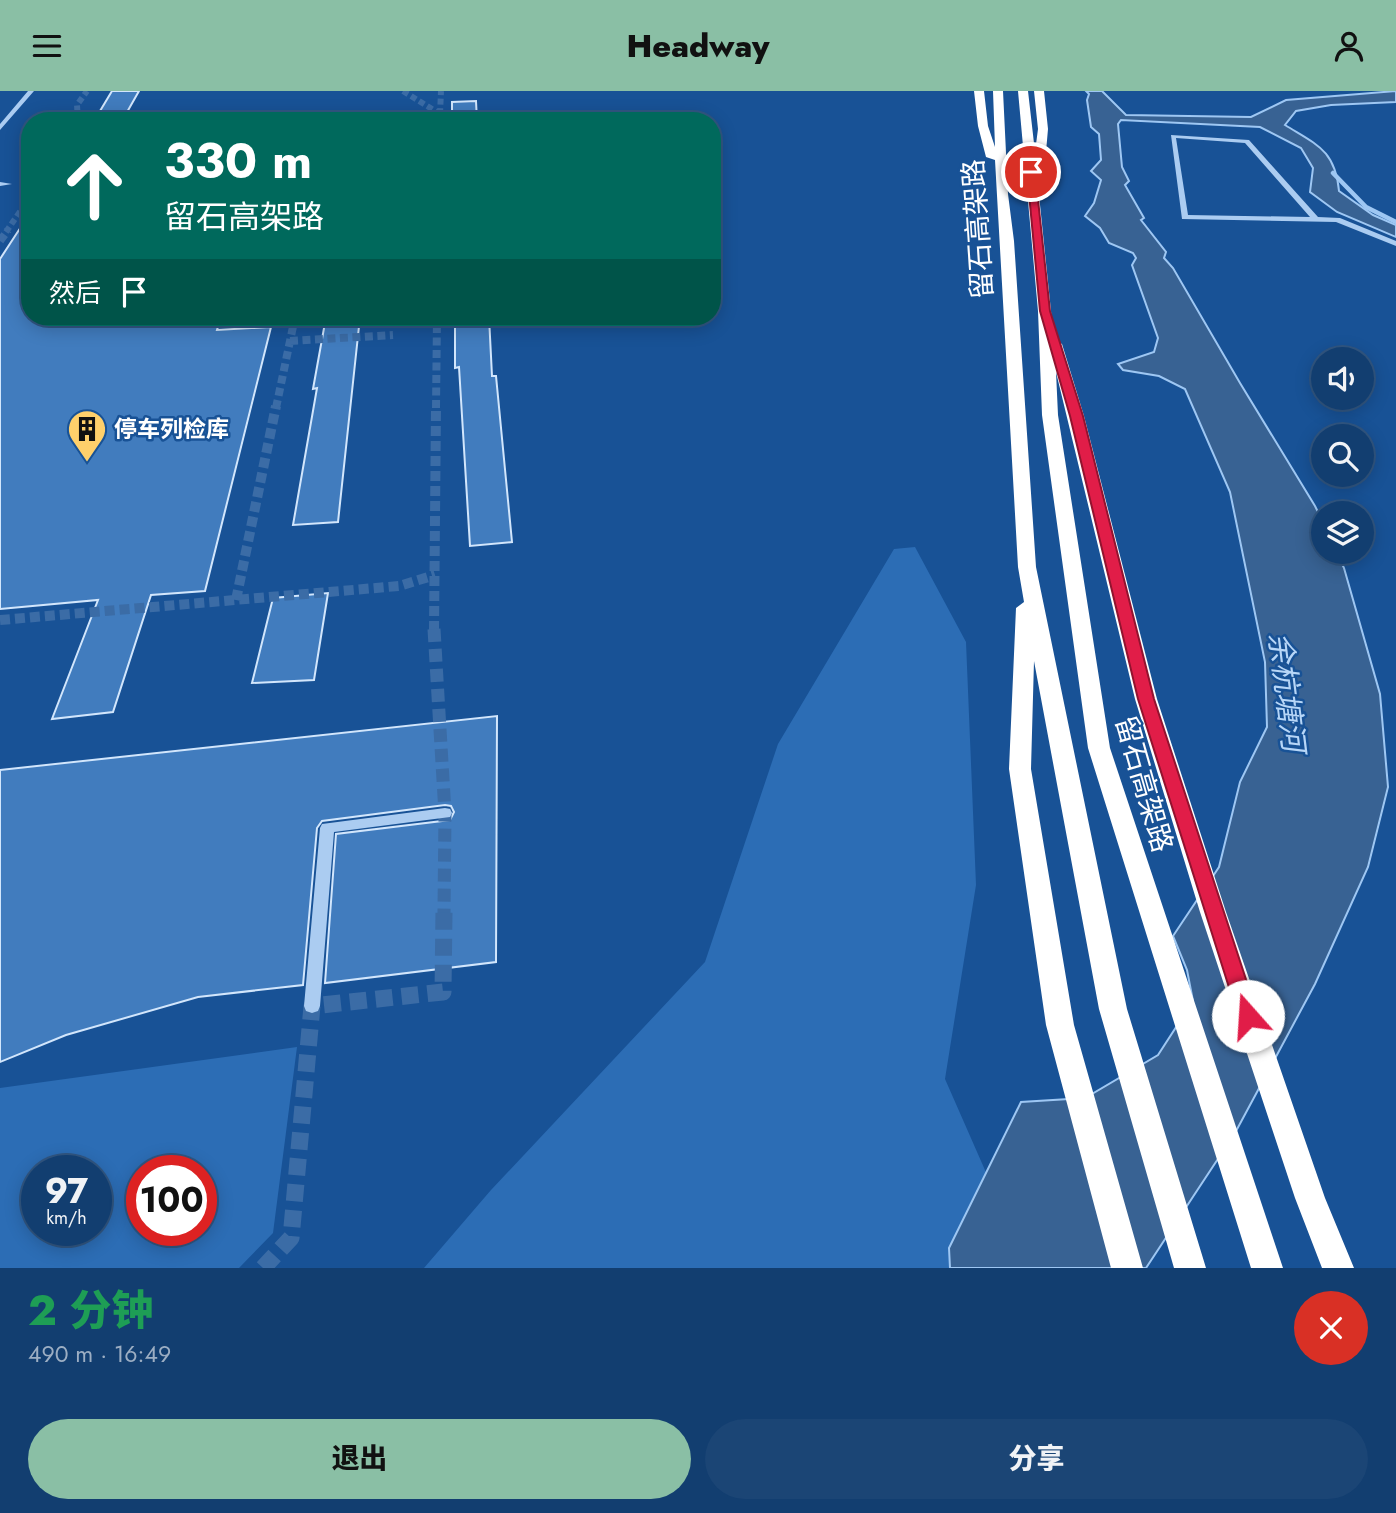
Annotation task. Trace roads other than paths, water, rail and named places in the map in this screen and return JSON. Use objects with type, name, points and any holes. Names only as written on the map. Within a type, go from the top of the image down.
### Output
[{"type":"highway","points":[[979,91],[984,126],[1002,194]]},
{"type":"highway","name":"留石高架路","points":[[998,91],[1002,194],[1008,241],[1027,567],[1113,1009],[1190,1268]]},
{"type":"highway","name":"留石高架路","points":[[1023,91],[1045,311],[1050,415],[1099,748],[1267,1268]]},
{"type":"highway","points":[[1034,199],[1043,129],[1040,91]]},
{"type":"highway","points":[[1045,311],[1076,416],[1146,699],[1213,912],[1310,1198],[1338,1268]]},
{"type":"highway","points":[[1027,567],[1020,769],[1060,1025],[1127,1268]]},
{"type":"street","points":[[0,128],[31,91]]},
{"type":"street","points":[[1315,219],[1247,141],[1173,136],[1185,217],[1337,220],[1396,244]]},
{"type":"lane","points":[[312,1006],[327,828],[445,813]]},
{"type":"water","name":"余杭塘河","points":[[1086,91],[1102,91],[1126,115],[1251,117],[1286,100],[1396,91],[1396,102],[1331,105],[1296,111],[1285,125],[1315,144],[1329,157],[1339,191],[1373,215],[1396,225],[1396,237],[1337,212],[1310,192],[1313,168],[1301,148],[1260,127],[1121,120],[1118,124],[1122,167],[1129,181],[1125,185],[1144,218],[1141,220],[1166,252],[1164,258],[1173,268],[1312,501],[1311,564],[1342,564],[1344,568],[1380,694],[1388,787],[1368,867],[1315,984],[1235,1133],[1146,1268],[950,1268],[949,1248],[1021,1102],[1085,1098],[1158,1055],[1193,1001],[1187,970],[1173,936],[1219,867],[1240,782],[1267,727],[1265,662],[1230,492],[1185,389],[1159,376],[1123,370],[1118,364],[1154,352],[1158,338],[1132,265],[1136,258],[1133,253],[1109,243],[1100,228],[1085,216],[1094,203],[1101,180],[1091,171],[1101,160],[1099,134],[1091,127],[1087,100],[1089,94]]},
{"type":"waterway","points":[[1333,173],[1366,207],[1396,222]]},
{"type":"tunnel","points":[[77,112],[77,105],[87,91]]},
{"type":"tunnel","points":[[403,91],[437,112]]},
{"type":"tunnel","points":[[440,112],[441,91]]},
{"type":"tunnel","points":[[6,232],[21,210]]},
{"type":"tunnel","points":[[0,241],[8,230]]},
{"type":"tunnel","points":[[276,408],[293,326]]},
{"type":"tunnel","points":[[436,408],[437,326]]},
{"type":"tunnel","points":[[290,341],[393,335]]},
{"type":"tunnel","points":[[236,600],[276,406]]},
{"type":"tunnel","points":[[434,575],[436,406]]},
{"type":"tunnel","points":[[236,600],[399,586],[434,575]]},
{"type":"tunnel","points":[[434,575],[434,629]]},
{"type":"tunnel","points":[[0,620],[236,600]]},
{"type":"tunnel","points":[[434,629],[445,813],[444,913]]},
{"type":"tunnel","points":[[263,1268],[291,1238],[312,1006],[443,992],[444,911]]},
{"type":"place","name":"停车列检库","points":[[87,463]]}]
